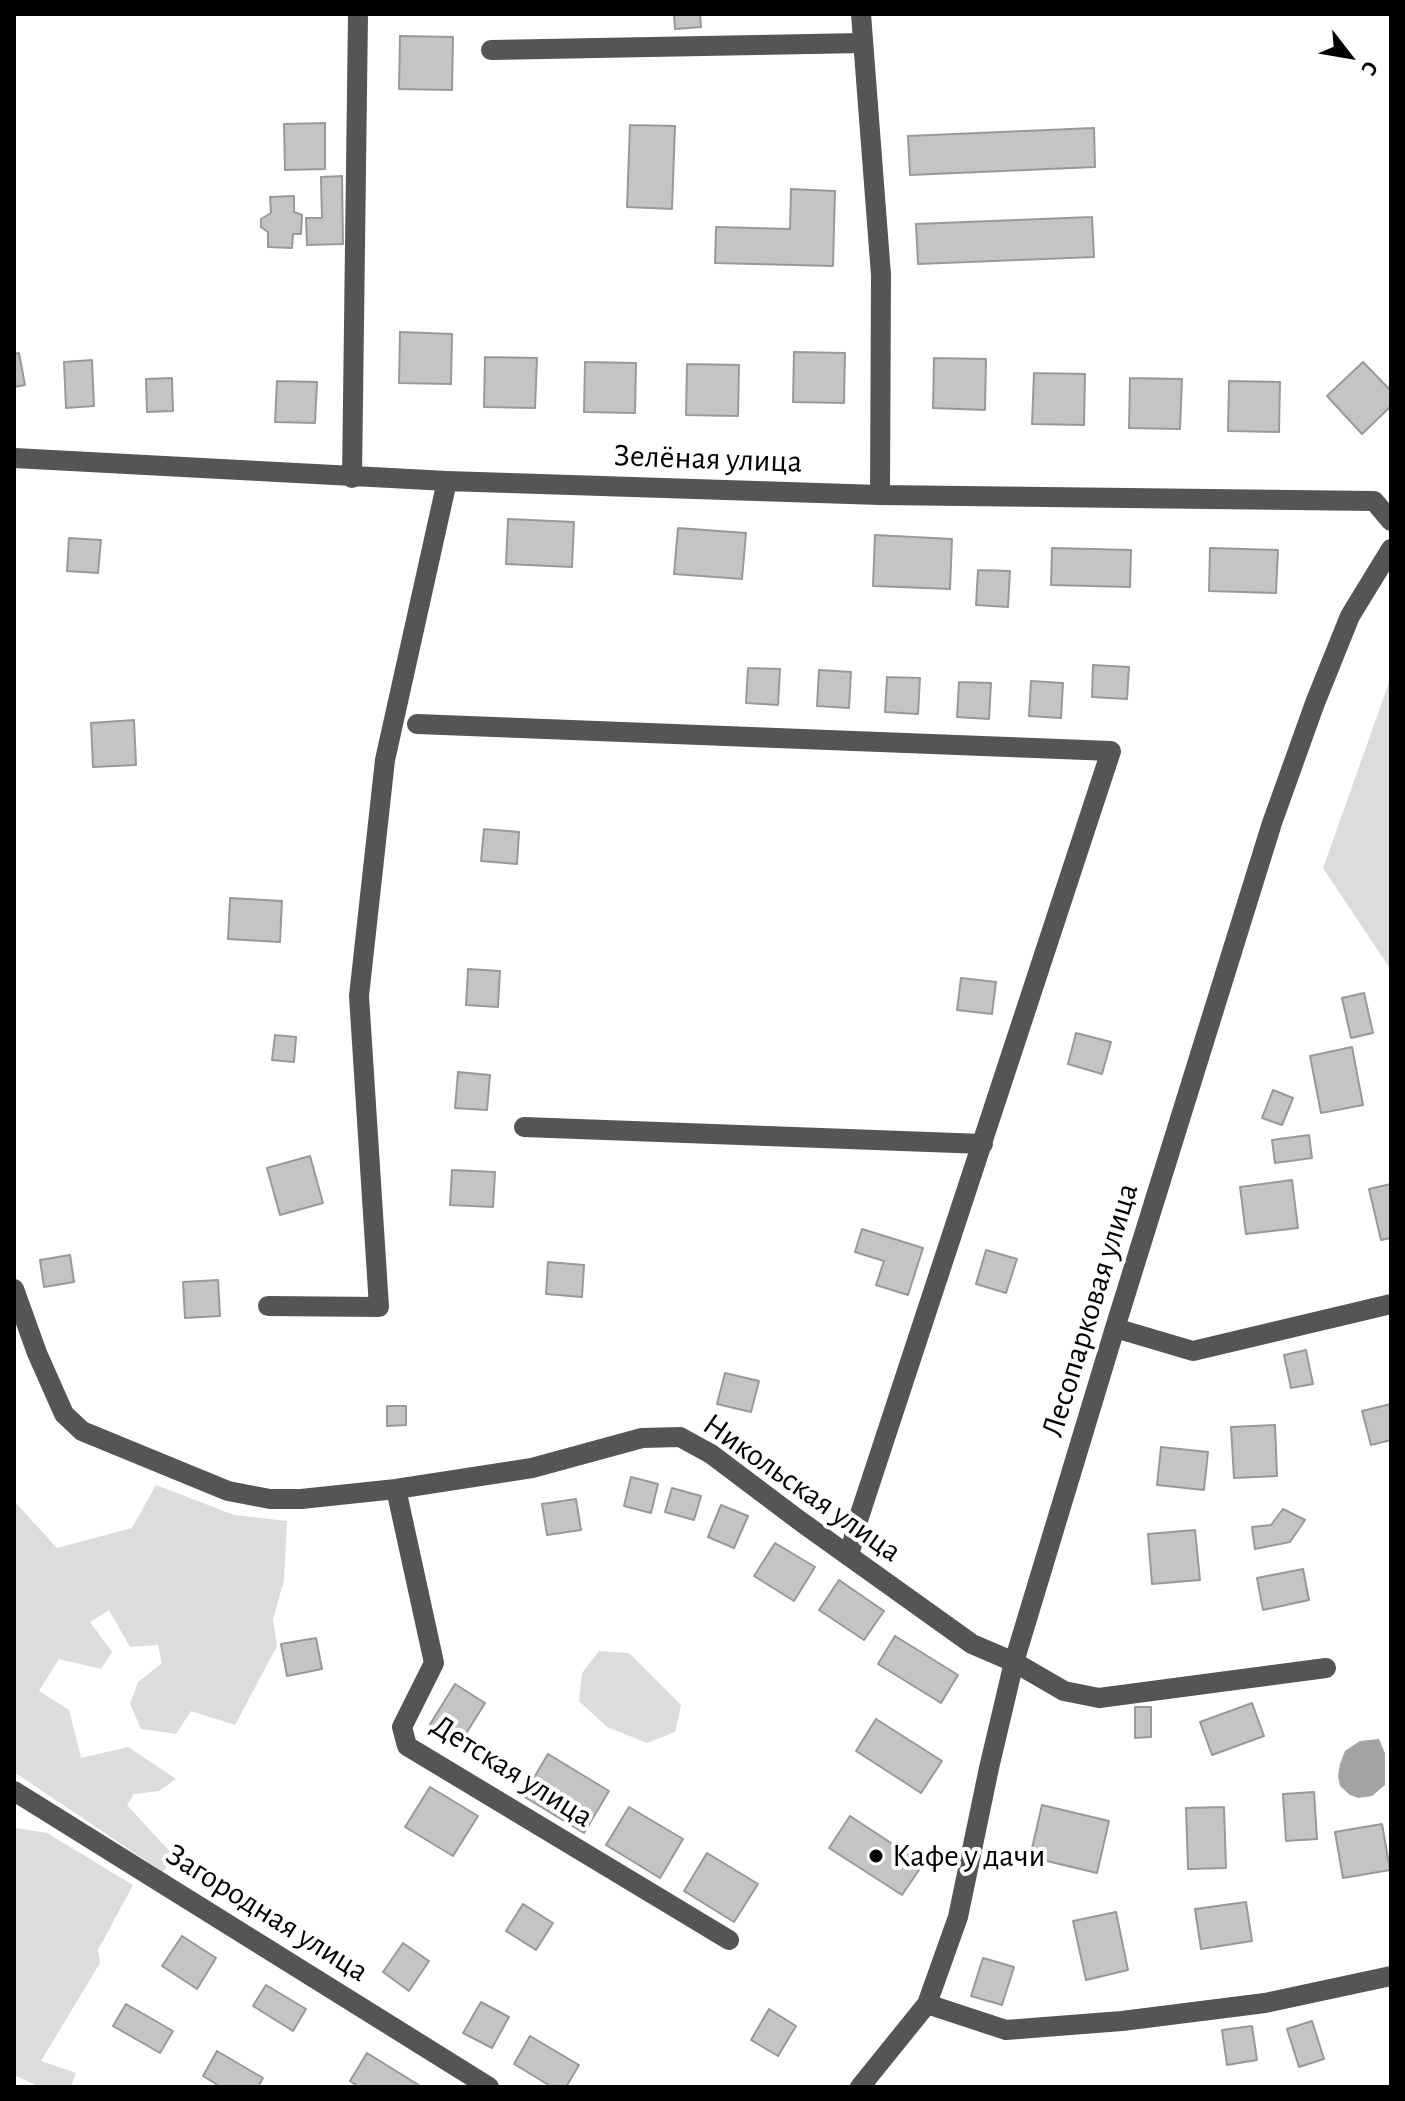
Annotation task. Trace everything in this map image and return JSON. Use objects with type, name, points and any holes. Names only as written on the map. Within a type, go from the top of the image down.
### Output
[{"type":"street","points":[[352,478],[358,14]]},
{"type":"street","points":[[861,14],[881,275],[880,495]]},
{"type":"street","points":[[491,50],[863,43]]},
{"type":"street","name":"Зелёная улица","points":[[14,458],[352,478],[880,495],[1374,501],[1391,521]]},
{"type":"street","points":[[268,1306],[379,1307],[359,996],[385,760],[447,481]]},
{"type":"street","name":"Лесопарковая улица","points":[[860,2087],[927,2004],[958,1917],[1014,1662],[1272,823],[1350,616],[1391,549]]},
{"type":"street","points":[[417,724],[1111,751],[864,1502],[849,1556]]},
{"type":"street","points":[[524,1127],[983,1144]]},
{"type":"street","name":"Никольская улица","points":[[14,1289],[37,1353],[64,1414],[82,1431],[228,1491],[270,1499],[301,1499],[396,1489],[532,1468],[642,1438],[680,1437],[711,1454],[972,1644],[1014,1662],[1064,1691],[1099,1698],[1326,1668]]},
{"type":"street","points":[[1115,1328],[1193,1351],[1391,1304]]},
{"type":"street","name":"Детская улица","points":[[396,1489],[434,1663],[402,1727],[407,1746],[729,1940]]},
{"type":"street","name":"Загородная улица","points":[[14,1791],[489,2087]]},
{"type":"street","points":[[927,2004],[1006,2030],[1122,2021],[1265,2003],[1391,1976]]},
{"type":"shaded area","points":[[1391,677],[1391,970],[1323,868]]},
{"type":"shaded area","points":[[156,1485],[234,1515],[287,1521],[284,1580],[273,1619],[277,1646],[235,1725],[191,1711],[176,1734],[141,1729],[130,1704],[138,1682],[162,1663],[158,1645],[130,1647],[109,1610],[90,1622],[112,1652],[101,1669],[59,1659],[39,1691],[69,1710],[81,1758],[128,1747],[176,1779],[159,1791],[134,1794],[127,1805],[174,1856],[163,1872],[14,1772],[14,1501],[57,1548],[132,1528]]},
{"type":"shaded area","points":[[599,1651],[629,1653],[681,1705],[675,1732],[647,1743],[607,1727],[579,1701],[582,1673]]},
{"type":"shaded area","points":[[1379,1739],[1385,1753],[1385,1785],[1372,1796],[1358,1798],[1350,1795],[1340,1786],[1338,1776],[1345,1751],[1360,1741]]},
{"type":"shaded area","points":[[16,1828],[47,1833],[133,1885],[98,1950],[100,1963],[41,2061],[76,2073],[71,2087],[40,2087],[14,2075]]},
{"type":"building","points":[[674,14],[700,14],[701,27],[675,29]]},
{"type":"building","points":[[400,36],[453,37],[452,90],[399,89]]},
{"type":"building","points":[[325,123],[325,169],[285,170],[284,124]]},
{"type":"building","points":[[630,125],[675,126],[672,209],[627,207]]},
{"type":"building","points":[[1094,128],[1095,167],[910,175],[908,136]]},
{"type":"building","points":[[342,176],[343,244],[307,245],[306,218],[322,218],[321,177]]},
{"type":"building","points":[[791,189],[835,191],[833,266],[715,263],[716,227],[790,229]]},
{"type":"building","points":[[294,196],[294,212],[302,215],[301,234],[293,234],[292,248],[268,247],[268,232],[261,227],[261,219],[271,213],[270,197]]},
{"type":"building","points":[[1092,217],[1094,257],[918,264],[916,224]]},
{"type":"building","points":[[400,332],[452,334],[451,384],[399,383]]},
{"type":"building","points":[[794,352],[845,353],[844,403],[793,402]]},
{"type":"building","points":[[19,353],[25,385],[14,387],[14,354]]},
{"type":"building","points":[[485,357],[537,358],[535,408],[484,407]]},
{"type":"building","points":[[934,358],[986,359],[985,410],[933,408]]},
{"type":"building","points":[[92,360],[94,406],[66,408],[64,362]]},
{"type":"building","points":[[585,362],[636,363],[635,413],[584,412]]},
{"type":"building","points":[[1363,362],[1391,391],[1391,406],[1362,434],[1327,396]]},
{"type":"building","points":[[687,364],[739,365],[738,416],[686,415]]},
{"type":"building","points":[[1034,373],[1085,374],[1084,425],[1032,424]]},
{"type":"building","points":[[172,378],[173,411],[147,412],[146,379]]},
{"type":"building","points":[[1130,378],[1182,379],[1180,429],[1129,428]]},
{"type":"building","points":[[277,381],[317,382],[315,423],[275,422]]},
{"type":"building","points":[[1229,381],[1280,382],[1279,432],[1228,431]]},
{"type":"building","points":[[508,519],[574,522],[572,567],[506,564]]},
{"type":"building","points":[[678,528],[746,533],[742,579],[674,574]]},
{"type":"building","points":[[875,535],[952,539],[950,589],[873,586]]},
{"type":"building","points":[[69,538],[101,540],[98,573],[67,571]]},
{"type":"building","points":[[1052,548],[1131,550],[1130,587],[1051,585]]},
{"type":"building","points":[[1210,548],[1278,550],[1276,593],[1209,591]]},
{"type":"building","points":[[978,570],[1010,571],[1008,607],[976,605]]},
{"type":"building","points":[[1093,665],[1129,667],[1127,699],[1092,697]]},
{"type":"building","points":[[748,668],[780,669],[778,705],[746,703]]},
{"type":"building","points":[[819,670],[851,672],[849,708],[817,706]]},
{"type":"building","points":[[887,677],[920,678],[918,714],[885,712]]},
{"type":"building","points":[[1031,681],[1063,683],[1061,718],[1029,716]]},
{"type":"building","points":[[959,682],[991,683],[989,719],[957,717]]},
{"type":"building","points":[[134,720],[136,765],[93,767],[91,723]]},
{"type":"building","points":[[484,829],[519,832],[517,864],[481,861]]},
{"type":"building","points":[[230,898],[282,901],[280,942],[228,939]]},
{"type":"building","points":[[468,969],[500,971],[498,1007],[466,1005]]},
{"type":"building","points":[[961,978],[996,982],[992,1014],[957,1010]]},
{"type":"building","points":[[1364,993],[1373,1033],[1351,1038],[1342,998]]},
{"type":"building","points":[[1076,1033],[1111,1042],[1102,1074],[1068,1064]]},
{"type":"building","points":[[275,1035],[296,1037],[294,1062],[272,1060]]},
{"type":"building","points":[[1352,1047],[1363,1105],[1321,1113],[1310,1056]]},
{"type":"building","points":[[458,1072],[490,1075],[487,1110],[455,1108]]},
{"type":"building","points":[[1273,1090],[1293,1098],[1282,1125],[1262,1118]]},
{"type":"building","points":[[1309,1135],[1312,1158],[1275,1163],[1272,1140]]},
{"type":"building","points":[[310,1156],[323,1203],[280,1215],[267,1168]]},
{"type":"building","points":[[452,1170],[495,1172],[493,1207],[450,1205]]},
{"type":"building","points":[[1292,1180],[1298,1228],[1246,1234],[1240,1187]]},
{"type":"building","points":[[1391,1184],[1391,1238],[1381,1240],[1369,1189]]},
{"type":"building","points":[[862,1229],[923,1248],[908,1295],[876,1285],[884,1261],[855,1252]]},
{"type":"building","points":[[986,1250],[1017,1259],[1006,1293],[976,1284]]},
{"type":"building","points":[[70,1255],[74,1282],[44,1287],[40,1260]]},
{"type":"building","points":[[548,1262],[584,1265],[582,1297],[546,1294]]},
{"type":"building","points":[[218,1280],[220,1316],[185,1318],[183,1282]]},
{"type":"building","points":[[1306,1350],[1313,1384],[1291,1388],[1284,1355]]},
{"type":"building","points":[[725,1373],[759,1381],[751,1412],[717,1404]]},
{"type":"building","points":[[1391,1404],[1391,1440],[1371,1445],[1362,1411]]},
{"type":"building","points":[[387,1406],[406,1406],[406,1425],[387,1426]]},
{"type":"building","points":[[1275,1425],[1277,1476],[1234,1478],[1231,1427]]},
{"type":"building","points":[[1161,1447],[1208,1452],[1204,1490],[1157,1485]]},
{"type":"building","points":[[631,1477],[658,1484],[651,1513],[624,1506]]},
{"type":"building","points":[[672,1488],[701,1496],[694,1520],[665,1512]]},
{"type":"building","points":[[576,1499],[581,1530],[547,1535],[542,1504]]},
{"type":"building","points":[[721,1505],[748,1516],[734,1548],[708,1537]]},
{"type":"building","points":[[1283,1509],[1305,1520],[1290,1542],[1255,1549],[1252,1527],[1271,1525]]},
{"type":"building","points":[[1195,1530],[1200,1580],[1152,1584],[1148,1534]]},
{"type":"building","points":[[775,1543],[815,1567],[794,1601],[754,1576]]},
{"type":"building","points":[[1303,1569],[1309,1600],[1263,1610],[1257,1578]]},
{"type":"building","points":[[839,1580],[884,1611],[864,1640],[819,1610]]},
{"type":"building","points":[[895,1636],[958,1675],[941,1703],[878,1664]]},
{"type":"building","points":[[316,1638],[322,1669],[287,1676],[281,1644]]},
{"type":"building","points":[[455,1684],[485,1703],[459,1745],[429,1726]]},
{"type":"building","points":[[1252,1703],[1264,1736],[1212,1755],[1200,1722]]},
{"type":"building","points":[[1135,1707],[1151,1707],[1151,1737],[1135,1738]]},
{"type":"building","points":[[876,1719],[942,1761],[921,1793],[856,1751]]},
{"type":"building","points":[[548,1754],[609,1791],[584,1833],[523,1796]]},
{"type":"building","points":[[430,1787],[478,1816],[453,1856],[405,1827]]},
{"type":"building","points":[[1314,1792],[1317,1839],[1286,1841],[1283,1794]]},
{"type":"building","points":[[1042,1805],[1109,1821],[1097,1873],[1030,1857]]},
{"type":"building","points":[[629,1807],[683,1839],[660,1878],[606,1845]]},
{"type":"building","points":[[1224,1807],[1226,1868],[1188,1869],[1186,1808]]},
{"type":"building","name":"Кафе у дачи","points":[[850,1816],[923,1864],[902,1895],[829,1848]]},
{"type":"building","points":[[1382,1824],[1390,1870],[1343,1878],[1335,1832]]},
{"type":"building","points":[[707,1853],[758,1884],[734,1922],[684,1891]]},
{"type":"building","points":[[1246,1902],[1252,1941],[1201,1949],[1195,1909]]},
{"type":"building","points":[[523,1904],[553,1923],[536,1950],[506,1931]]},
{"type":"building","points":[[1116,1912],[1128,1970],[1086,1980],[1073,1921]]},
{"type":"building","points":[[182,1936],[216,1958],[197,1989],[162,1966]]},
{"type":"building","points":[[403,1943],[429,1961],[409,1991],[383,1972]]},
{"type":"building","points":[[983,1958],[1014,1967],[1002,2005],[971,1996]]},
{"type":"building","points":[[266,1985],[306,2009],[293,2031],[253,2006]]},
{"type":"building","points":[[481,2002],[509,2017],[492,2048],[463,2033]]},
{"type":"building","points":[[126,2004],[173,2031],[160,2053],[113,2026]]},
{"type":"building","points":[[769,2009],[796,2026],[778,2056],[751,2040]]},
{"type":"building","points":[[1312,2021],[1324,2059],[1299,2067],[1287,2029]]},
{"type":"building","points":[[1252,2026],[1257,2060],[1227,2065],[1222,2030]]},
{"type":"building","points":[[530,2036],[579,2065],[566,2087],[552,2087],[514,2064]]},
{"type":"building","points":[[217,2051],[263,2078],[258,2087],[221,2087],[203,2076]]},
{"type":"building","points":[[367,2053],[422,2087],[359,2087],[350,2081]]},
{"type":"place","name":"Кафе у дачи","points":[[876,1856]]}]
